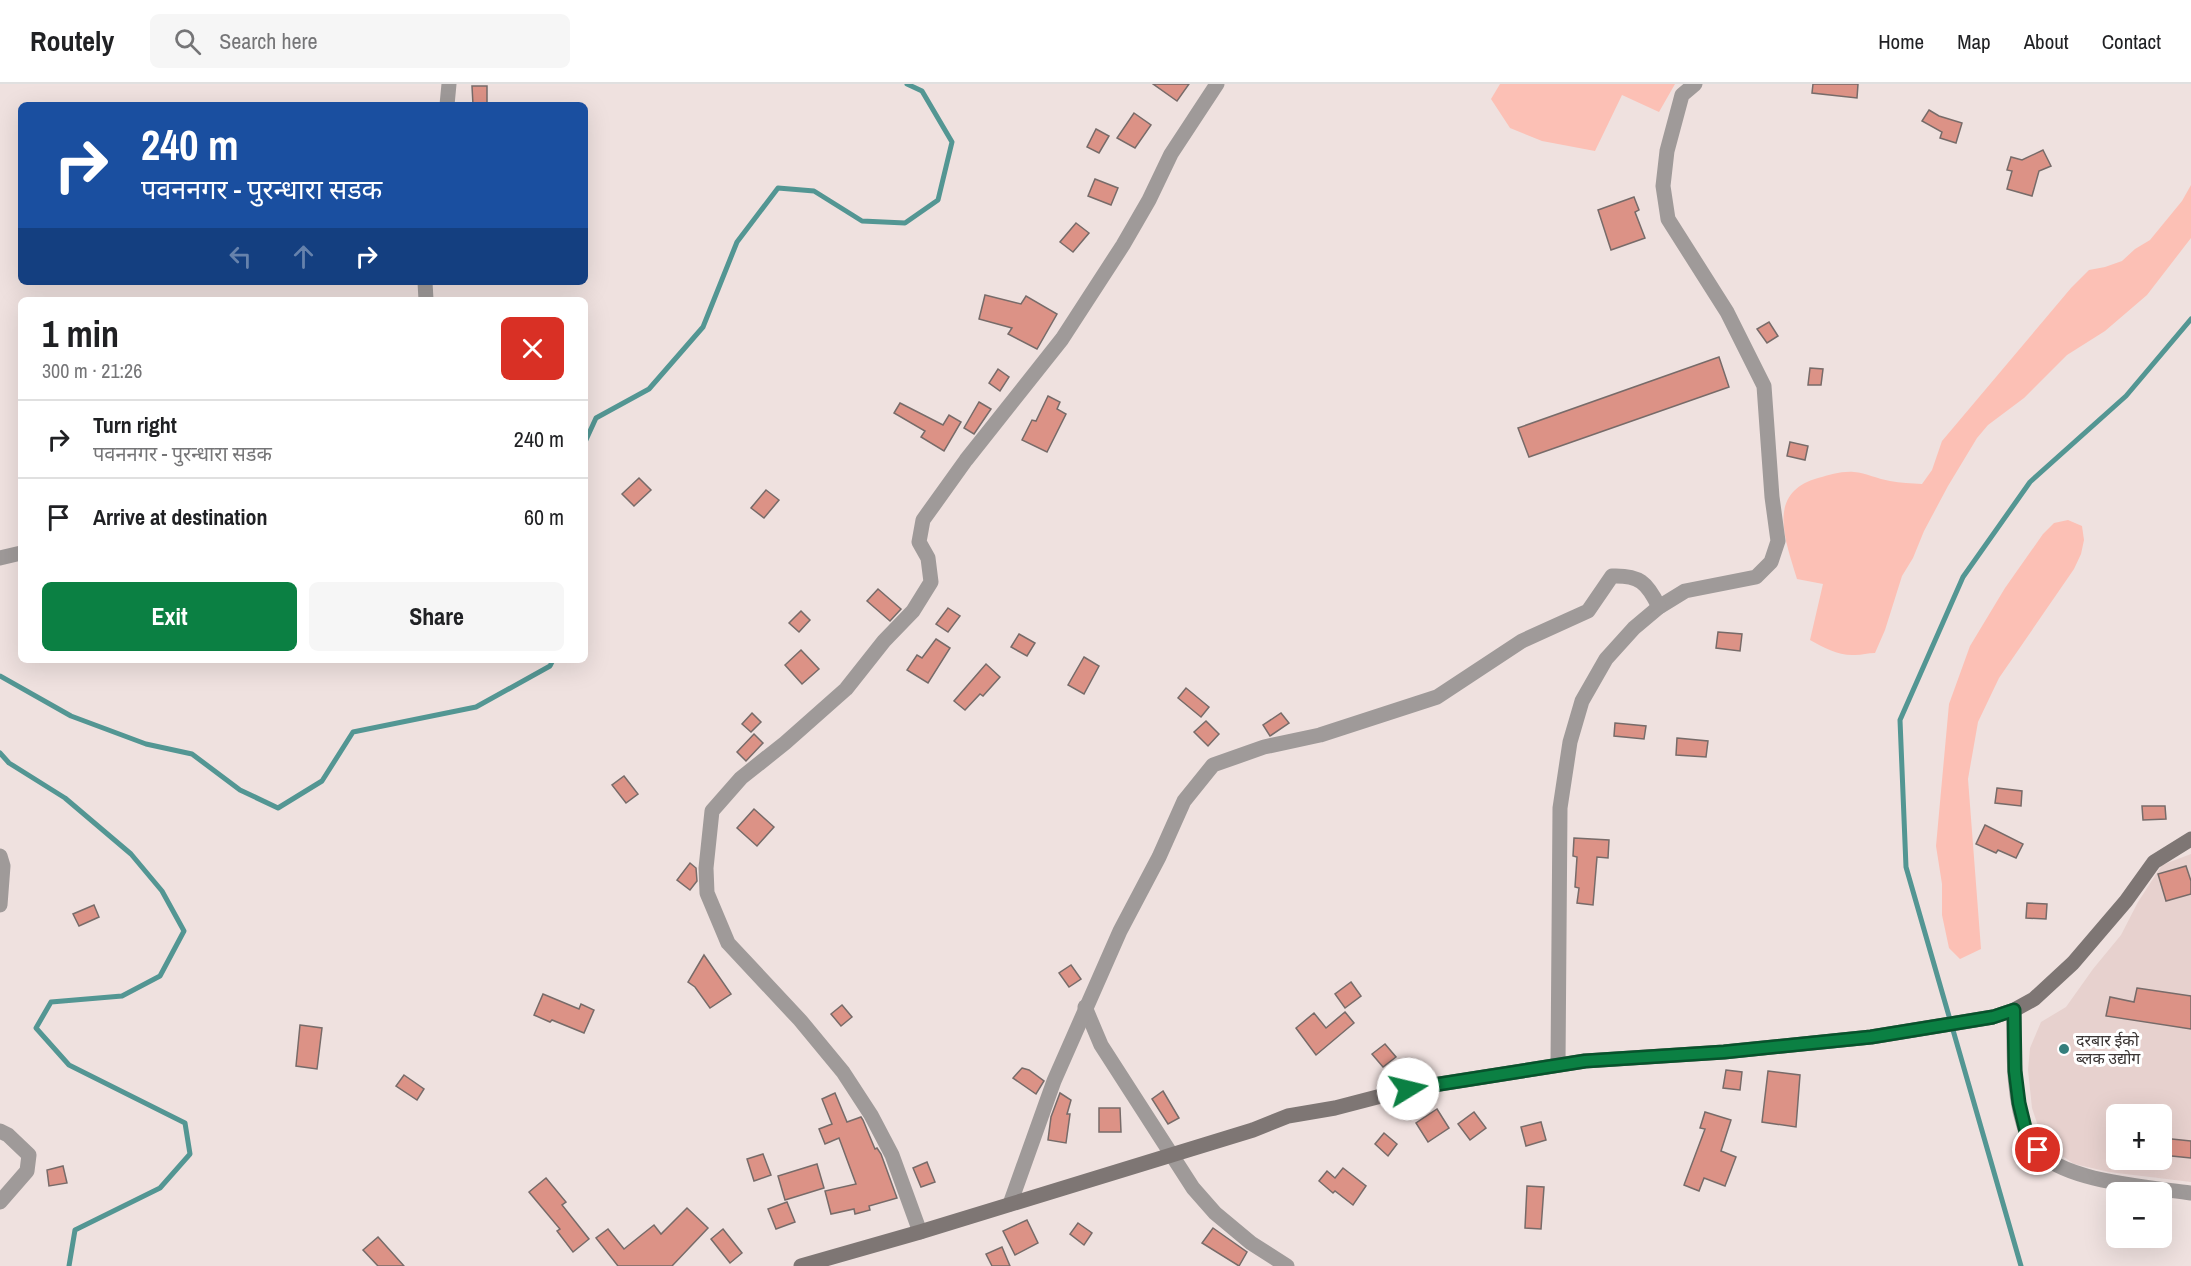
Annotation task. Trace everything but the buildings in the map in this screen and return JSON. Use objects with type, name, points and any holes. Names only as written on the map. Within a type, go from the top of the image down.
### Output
[{"type":"main road","points":[[801,1266],[920,1232],[1288,1116],[1335,1108],[1408,1089],[1585,1061],[1724,1052],[1871,1037],[1993,1017],[2014,1010],[2034,999],[2073,963],[2126,902],[2154,862],[2191,839]]},
{"type":"street","points":[[447,102],[449,84]]},
{"type":"street","points":[[920,1232],[892,1155],[871,1115],[843,1072],[800,1020],[728,943],[707,892],[707,844],[712,811],[741,778],[846,689],[884,641],[913,611],[931,582],[928,558],[919,542],[923,520],[966,460],[1062,339],[1124,245],[1171,154],[1217,84]]},
{"type":"street","points":[[1558,1065],[1560,808],[1570,742],[1582,701],[1605,659],[1634,628],[1659,607],[1685,591],[1756,577],[1771,562],[1778,541],[1772,497],[1764,386],[1727,312],[1668,219],[1663,186],[1667,151],[1682,95],[1695,84]]},
{"type":"street","points":[[0,558],[18,554]]},
{"type":"street","points":[[1010,1204],[1054,1082],[1085,1007],[1184,801],[1213,765],[1264,747],[1320,735],[1437,697],[1522,641],[1588,611],[1611,576],[1629,575],[1640,580],[1652,592],[1659,607]]},
{"type":"street","points":[[0,856],[3,866],[0,905]]},
{"type":"street","points":[[1085,1007],[1101,1045],[1193,1188],[1215,1213],[1251,1243],[1287,1266]]},
{"type":"street","points":[[2014,1010],[2015,1071],[2019,1103],[2028,1140],[2048,1161],[2070,1172],[2106,1181],[2191,1193]]},
{"type":"street","points":[[0,1131],[8,1135],[28,1155],[27,1171],[0,1202]]},
{"type":"shaded area","points":[[1500,84],[1675,84],[1659,112],[1622,95],[1595,151],[1542,141],[1510,128],[1491,99]]},
{"type":"shaded area","points":[[2191,185],[2191,238],[2147,295],[2105,331],[2067,355],[2024,398],[1988,425],[1977,438],[1948,486],[1902,576],[1885,630],[1875,653],[1849,655],[1837,653],[1810,640],[1823,584],[1797,579],[1788,549],[1784,520],[1785,507],[1791,495],[1801,485],[1818,478],[1845,472],[1894,482],[1922,484],[1932,470],[1942,441],[2071,288],[2089,270],[2122,261],[2135,249],[2150,240],[2182,201]]},
{"type":"shaded area","points":[[2068,520],[2082,526],[2084,540],[2081,554],[2074,569],[1999,678],[1978,722],[1968,779],[1981,949],[1960,959],[1949,948],[1942,915],[1942,884],[1936,846],[1949,704],[1970,646],[2005,588],[2043,534],[2054,523]]},
{"type":"shaded area","points":[[2191,854],[2191,1182],[2109,1172],[2074,1164],[2054,1150],[2040,1132],[2032,1108],[2028,1070],[2030,1048],[2041,1022],[2066,1007],[2121,935],[2138,902],[2162,865]]},
{"type":"waterway","points":[[588,435],[596,418],[649,389],[703,327],[737,242],[778,188],[814,191],[862,221],[905,223],[938,200],[952,142],[922,91],[907,84]]},
{"type":"waterway","points":[[2021,1266],[1906,867],[1900,720],[1963,577],[2030,482],[2126,396],[2191,319]]},
{"type":"waterway","points":[[0,676],[71,716],[146,744],[192,754],[240,790],[278,808],[322,781],[353,732],[476,707],[550,666],[552,663]]},
{"type":"waterway","points":[[0,753],[9,763],[65,798],[131,854],[162,891],[184,931],[160,976],[122,996],[51,1002],[36,1028],[69,1065],[185,1123],[190,1154],[160,1188],[75,1230],[69,1266]]},
{"type":"place","name":"दरबार ईको ब्लक उद्योग","points":[[2064,1049]]},
{"type":"route","points":[[1408,1089],[1585,1061],[1724,1052],[1871,1037],[1993,1017],[2014,1010],[2015,1071],[2019,1103],[2028,1140],[2038,1150]]}]
